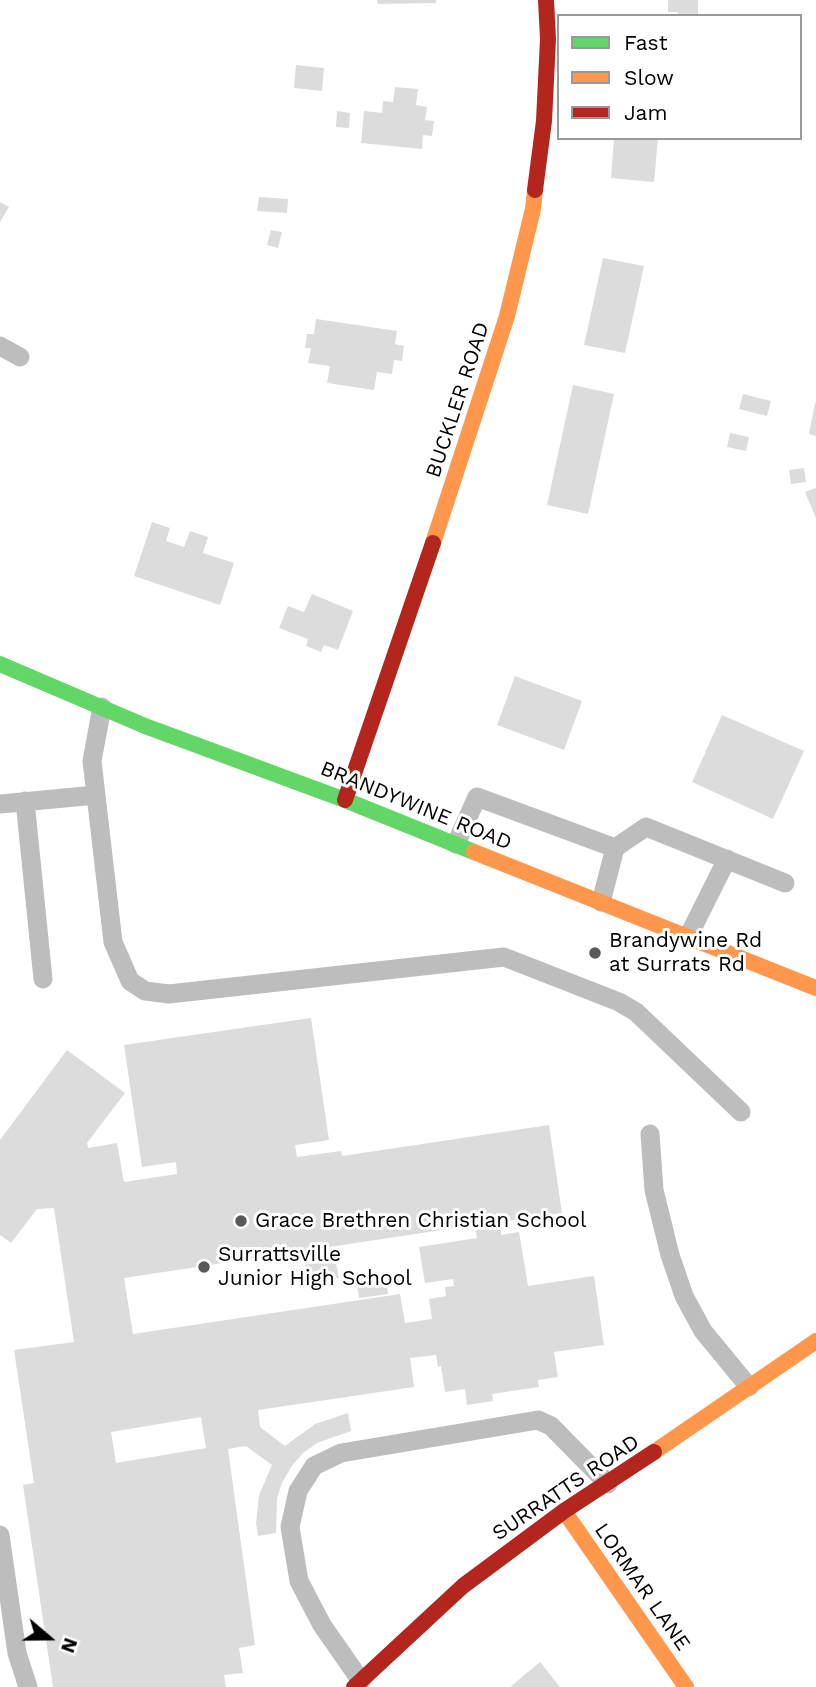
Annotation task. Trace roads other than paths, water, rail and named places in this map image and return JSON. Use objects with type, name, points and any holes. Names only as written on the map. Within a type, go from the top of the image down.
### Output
[{"type":"main road","name":"BUCKLER ROAD","points":[[345,800],[507,316],[533,209],[544,121],[547,0]]},
{"type":"main road","name":"BRANDYWINE ROAD","points":[[0,664],[102,707],[345,800],[816,988]]},
{"type":"main road","name":"SURRATTS ROAD","points":[[357,1684],[463,1586],[564,1511],[608,1485],[816,1341]]},
{"type":"main road","name":"LORMAR LANE","points":[[564,1511],[686,1687]]},
{"type":"lane","points":[[0,346],[20,357]]},
{"type":"lane","points":[[102,707],[92,761],[113,943],[130,981],[145,991],[169,994],[504,957],[620,1002],[636,1012],[741,1112]]},
{"type":"lane","points":[[0,804],[96,796]]},
{"type":"lane","points":[[456,844],[477,797],[615,848]]},
{"type":"lane","points":[[24,802],[43,979]]},
{"type":"lane","points":[[601,902],[615,848],[646,827],[785,883]]},
{"type":"lane","points":[[688,937],[727,859]]},
{"type":"lane","points":[[650,1135],[654,1190],[670,1255],[684,1296],[703,1331],[748,1387]]},
{"type":"lane","points":[[357,1684],[299,1581],[290,1527],[298,1491],[314,1466],[341,1453],[538,1420],[551,1426],[608,1485]]},
{"type":"lane","points":[[0,1535],[17,1653],[28,1687]]},
{"type":"place","name":"Brandywine Rd at Surrats Rd","points":[[595,953]]},
{"type":"place","name":"Grace Brethren Christian School","points":[[241,1221]]},
{"type":"place","name":"Surrattsville Junior High School","points":[[204,1267]]}]
